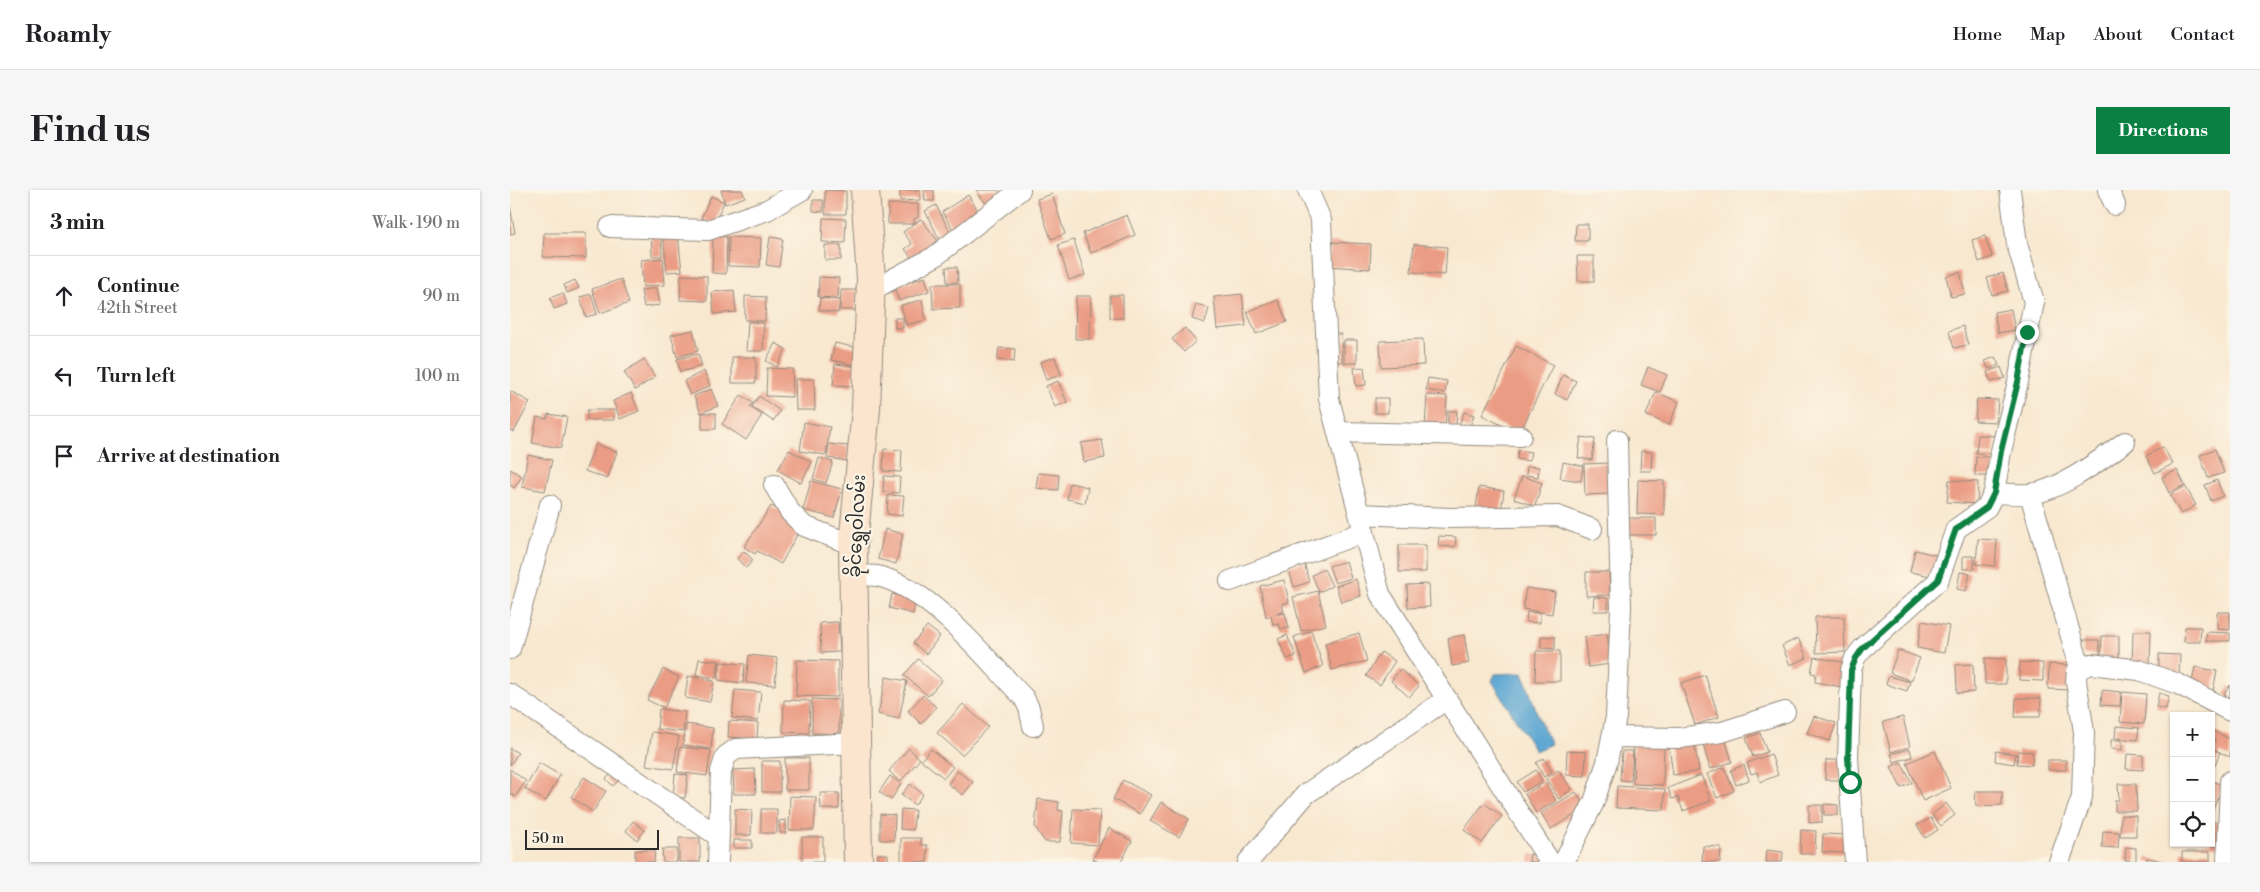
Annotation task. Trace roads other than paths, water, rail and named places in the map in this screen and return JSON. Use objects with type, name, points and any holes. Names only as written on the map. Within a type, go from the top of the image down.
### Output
[{"type":"street","points":[[610,227],[708,230],[766,210],[802,190]]},
{"type":"street","name":"ခိုင်ရွှေဝါလမ်း","points":[[858,862],[854,545],[866,409],[870,291],[865,190]]},
{"type":"street","points":[[870,291],[934,256],[1020,190]]},
{"type":"street","points":[[1308,190],[1322,220],[1329,399],[1380,594],[1550,862]]},
{"type":"street","points":[[1856,862],[1848,758],[1851,670],[1863,648],[1938,580],[1956,529],[1987,507],[1994,493],[2001,451],[2018,382],[2034,302],[2017,244],[2010,190]]},
{"type":"street","points":[[1338,432],[1521,436]]},
{"type":"street","points":[[1564,862],[1594,802],[1616,717],[1621,608],[1617,440]]},
{"type":"street","points":[[1994,493],[2030,494],[2056,484],[2093,465],[2125,442]]},
{"type":"street","points":[[774,485],[790,512],[804,526],[854,545]]},
{"type":"street","points":[[2030,494],[2080,668]]},
{"type":"street","points":[[510,650],[550,505]]},
{"type":"street","points":[[1230,581],[1361,523],[1450,518],[1558,516],[1592,529]]},
{"type":"street","points":[[854,576],[876,576],[905,588],[928,601],[1024,698],[1029,708],[1032,726]]},
{"type":"street","points":[[2059,862],[2082,796],[2084,732],[2076,681],[2077,671],[2080,668],[2091,664],[2139,670],[2178,684],[2230,711]]},
{"type":"street","points":[[510,694],[718,836]]},
{"type":"street","points":[[1248,862],[1306,794],[1447,699]]},
{"type":"street","points":[[1612,737],[1680,738],[1714,733],[1785,712]]},
{"type":"street","points":[[718,862],[720,770],[726,756],[736,748],[856,743]]},
{"type":"street","points":[[2226,862],[2230,781]]},
{"type":"water","points":[[1523,673],[1541,724],[1551,744],[1535,751],[1492,681],[1495,674]]}]
